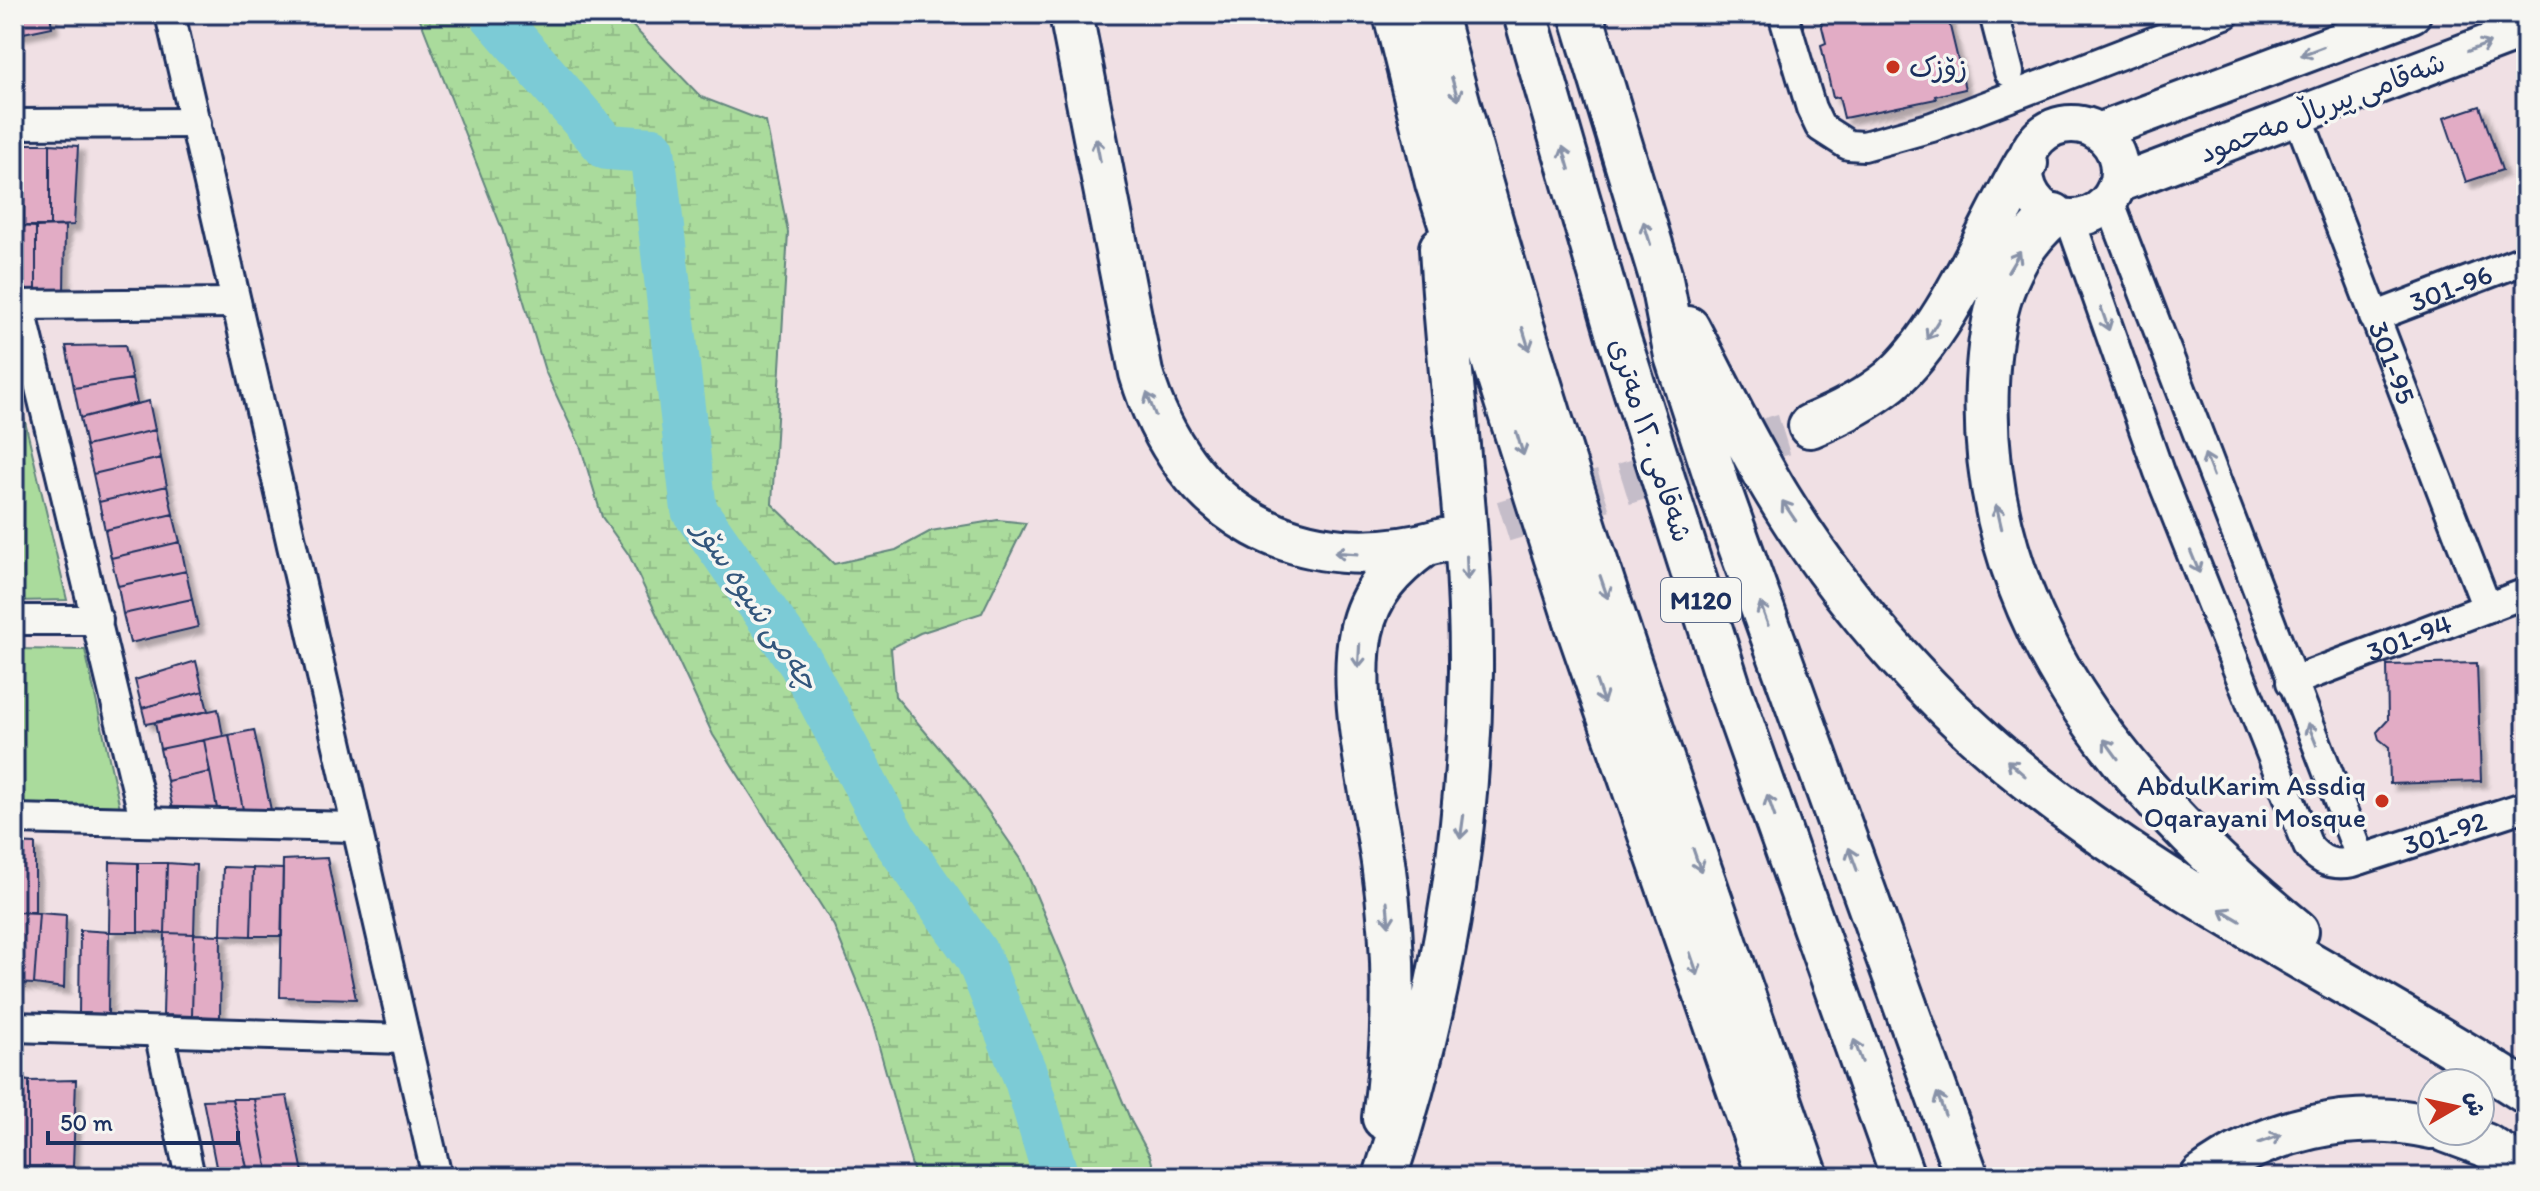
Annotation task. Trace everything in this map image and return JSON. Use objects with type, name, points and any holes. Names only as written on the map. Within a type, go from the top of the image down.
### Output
[{"type":"highway","points":[[1071,14],[1141,373],[1159,424],[1172,447],[1188,469],[1226,507],[1248,522],[1293,543],[1364,554],[1433,542],[1380,584],[1361,632],[1358,657],[1359,697],[1384,868],[1392,981],[1387,1095],[1374,1177]]},
{"type":"highway","points":[[1395,14],[1437,183],[1576,622],[1769,1177]]},
{"type":"highway","points":[[1435,14],[1512,293],[1601,578],[1807,1177]]},
{"type":"highway","name":"شەقامی ١٢٠ مەتری","points":[[1525,14],[1618,336],[1730,690],[1903,1177]]},
{"type":"highway","points":[[1581,14],[1660,274],[1676,356],[1720,491],[1967,1177]]},
{"type":"highway","points":[[1810,426],[1873,394],[1909,361],[1938,321],[2026,163]]},
{"type":"highway","points":[[1385,1177],[1410,1102],[1443,960],[1464,816],[1471,671],[1466,525],[1437,183]]},
{"type":"highway","points":[[2062,217],[2019,253],[2002,286],[1991,339],[1987,401],[1997,509],[2018,585],[2043,641],[2084,710],[2122,763],[2218,862],[2318,948],[2489,1067]]},
{"type":"highway","points":[[1660,274],[1784,506],[1853,602],[1963,722],[2036,786],[2112,842],[2204,900],[2488,1067]]},
{"type":"highway","points":[[2496,1072],[2526,1092]]},
{"type":"highway","points":[[2202,1177],[2249,1148],[2296,1130],[2374,1120],[2416,1125]]},
{"type":"highway","points":[[2488,1147],[2526,1170]]},
{"type":"main road","name":"شەقامی پیرباڵ مەحمود","points":[[2026,163],[2036,140],[2059,126],[2072,124],[2098,132],[2400,16]]},
{"type":"main road","name":"شەقامی پیرباڵ مەحمود","points":[[2062,217],[2091,215],[2113,193],[2298,116],[2526,29]]},
{"type":"main road","points":[[2098,132],[2117,155],[2113,193]]},
{"type":"main road","points":[[2026,163],[2029,190],[2043,209],[2062,217]]},
{"type":"street","points":[[170,14],[354,827],[437,1177]]},
{"type":"street","points":[[1783,14],[1811,108],[1820,127],[1848,145],[1864,146],[1932,127],[2225,14]]},
{"type":"street","points":[[1994,14],[2009,72]]},
{"type":"street","name":"301-95","points":[[2298,116],[2487,608]]},
{"type":"street","points":[[14,124],[196,123]]},
{"type":"street","points":[[2113,193],[2291,682],[2361,859]]},
{"type":"street","name":"301-92","points":[[2062,217],[2159,472],[2308,846],[2316,856],[2335,863],[2361,859],[2526,806]]},
{"type":"street","name":"301-96","points":[[2374,317],[2526,259]]},
{"type":"street","points":[[145,822],[98,620],[17,305],[236,303]]},
{"type":"street","name":"301-94","points":[[2291,682],[2526,593]]},
{"type":"street","points":[[14,620],[98,620]]},
{"type":"street","points":[[14,819],[354,827]]},
{"type":"street","points":[[14,1027],[403,1039]]},
{"type":"street","points":[[159,1032],[190,1177]]},
{"type":"green space","points":[[418,14],[621,14],[701,97],[766,122],[788,232],[772,504],[834,564],[896,550],[931,531],[998,520],[1026,523],[982,613],[920,633],[891,648],[895,696],[967,781],[1021,859],[1131,1121],[1150,1156],[1156,1177],[915,1177],[870,1014],[834,926],[713,735],[629,555],[602,517],[581,448],[545,371],[502,229]]},
{"type":"green space","points":[[14,375],[67,600],[14,601]]},
{"type":"green space","points":[[14,649],[85,650],[120,808],[14,804]]},
{"type":"building","points":[[14,14],[50,14],[52,27],[14,35]]},
{"type":"building","name":"زۆزک","points":[[1842,14],[1947,14],[1965,89],[1935,96],[1936,99],[1844,118],[1839,97],[1833,98],[1821,45],[1826,43],[1821,23],[1843,18]]},
{"type":"building","points":[[2480,106],[2502,170],[2466,182],[2444,118]]},
{"type":"building","points":[[23,144],[50,144],[50,226],[24,226]]},
{"type":"building","points":[[50,144],[78,146],[74,225],[50,226]]},
{"type":"building","points":[[14,226],[36,227],[36,293],[14,294]]},
{"type":"building","points":[[65,226],[64,294],[36,293],[36,227]]},
{"type":"building","points":[[125,345],[132,379],[74,388],[66,346]]},
{"type":"building","points":[[132,379],[137,403],[80,418],[74,388]]},
{"type":"building","points":[[149,401],[155,430],[86,446],[80,418]]},
{"type":"building","points":[[155,430],[161,458],[93,474],[86,446]]},
{"type":"building","points":[[161,458],[167,486],[99,502],[93,474]]},
{"type":"building","points":[[167,486],[173,514],[105,530],[99,502]]},
{"type":"building","points":[[173,514],[180,542],[111,558],[105,530]]},
{"type":"building","points":[[180,542],[186,571],[118,586],[111,558]]},
{"type":"building","points":[[186,571],[192,599],[123,614],[118,586]]},
{"type":"building","points":[[192,599],[198,627],[130,643],[123,614]]},
{"type":"building","points":[[196,661],[203,691],[142,708],[135,680]]},
{"type":"building","points":[[2477,663],[2481,781],[2390,784],[2389,747],[2379,739],[2377,732],[2388,720],[2387,665]]},
{"type":"building","points":[[203,691],[208,711],[146,724],[142,708]]},
{"type":"building","points":[[218,709],[223,736],[160,749],[155,723]]},
{"type":"building","points":[[254,730],[271,810],[244,815],[229,735]]},
{"type":"building","points":[[229,735],[244,815],[219,819],[204,740]]},
{"type":"building","points":[[204,740],[210,772],[167,781],[160,749]]},
{"type":"building","points":[[210,772],[219,819],[175,820],[167,781]]},
{"type":"building","points":[[14,843],[35,844],[35,912],[14,912]]},
{"type":"building","points":[[327,858],[356,999],[280,997],[283,860]]},
{"type":"building","points":[[110,862],[138,863],[138,932],[109,932]]},
{"type":"building","points":[[138,863],[167,863],[165,933],[138,932]]},
{"type":"building","points":[[167,863],[196,865],[194,934],[165,933]]},
{"type":"building","points":[[223,867],[253,868],[251,936],[221,935]]},
{"type":"building","points":[[253,868],[283,869],[282,936],[251,936]]},
{"type":"building","points":[[14,912],[39,913],[34,984],[14,983]]},
{"type":"building","points":[[39,913],[66,915],[64,988],[34,984]]},
{"type":"building","points":[[80,930],[109,932],[108,1014],[79,1013]]},
{"type":"building","points":[[165,933],[194,934],[192,1016],[163,1015]]},
{"type":"building","points":[[194,934],[221,935],[220,1017],[192,1016]]},
{"type":"building","points":[[14,1079],[29,1081],[29,1166],[14,1165]]},
{"type":"building","points":[[76,1080],[73,1167],[29,1166],[29,1081]]},
{"type":"building","points":[[287,1096],[304,1177],[269,1177],[254,1099]]},
{"type":"building","points":[[232,1099],[249,1177],[218,1177],[203,1100]]},
{"type":"building","points":[[232,1099],[254,1099],[269,1177],[249,1177]]},
{"type":"waterway","name":"چەمی شیوە سۆر","points":[[492,14],[607,147],[652,150],[694,510],[801,663],[894,838],[978,957],[1027,1080],[1056,1177]]},
{"type":"tunnel","points":[[1443,540],[1810,426]]},
{"type":"place","name":"زۆزک","points":[[1893,67]]},
{"type":"place","name":"AbdulKarim Assdiq Oqarayani Mosque","points":[[2382,801]]}]
